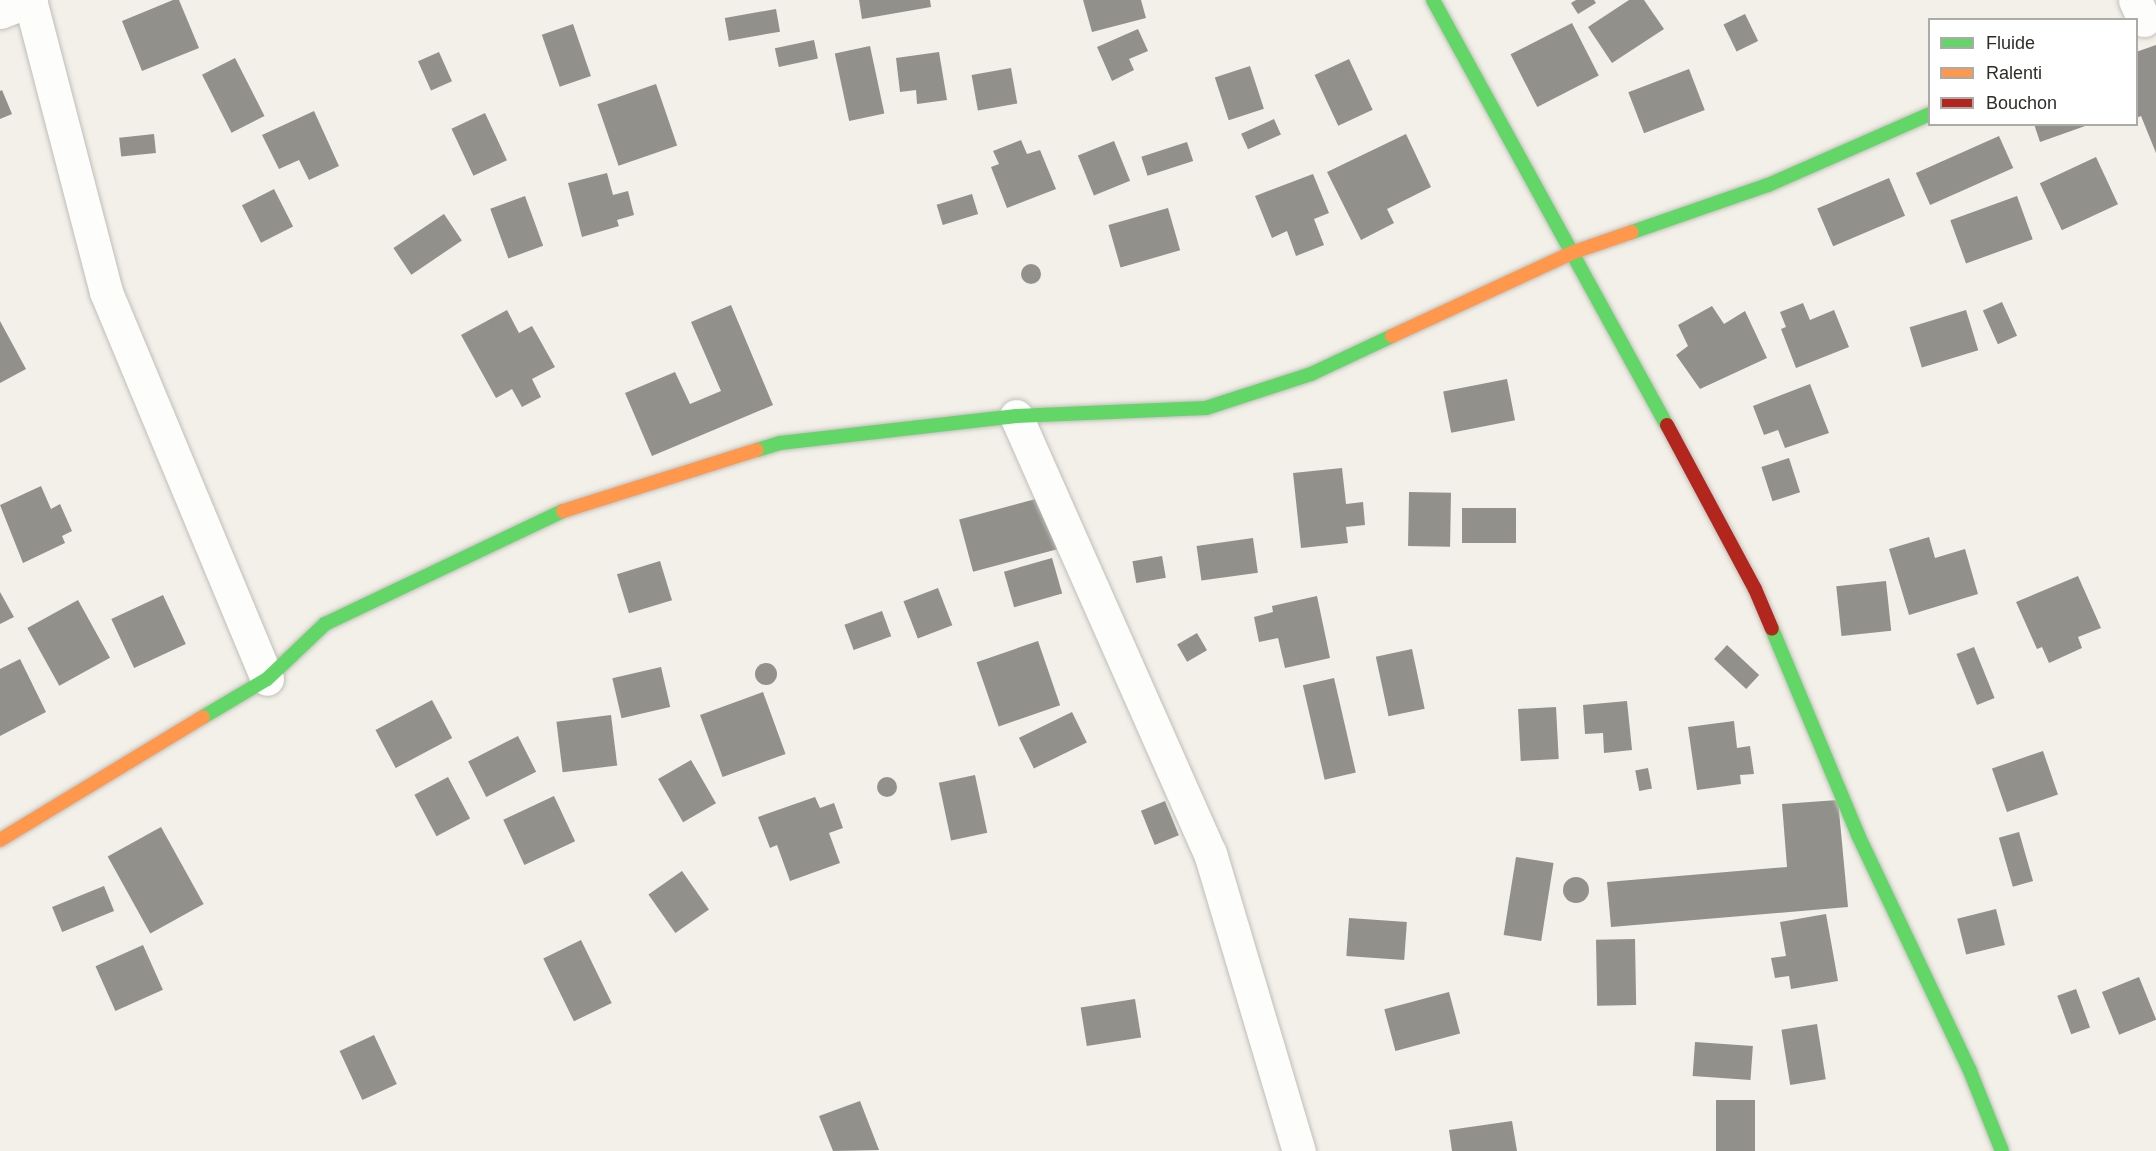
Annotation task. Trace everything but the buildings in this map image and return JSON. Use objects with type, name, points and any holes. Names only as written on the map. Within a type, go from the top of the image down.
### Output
[{"type":"street","points":[[0,12],[30,0],[106,292],[267,679]]},
{"type":"street","points":[[1433,0],[1574,252],[1755,589],[1858,835],[1970,1071],[2002,1151]]},
{"type":"street","points":[[0,840],[267,679],[325,624],[552,514],[780,443],[1016,416],[1206,408],[1311,374],[1574,252],[1768,185],[1928,114]]},
{"type":"street","points":[[1016,416],[1210,853],[1299,1151]]},
{"type":"traffic: fast","points":[[1433,0],[1667,425]]},
{"type":"traffic: fast","points":[[1632,232],[1768,185],[1928,115]]},
{"type":"traffic: fast","points":[[757,450],[780,443],[1016,416],[1206,408],[1311,374],[1392,336]]},
{"type":"traffic: fast","points":[[203,717],[267,679],[325,624],[563,511]]},
{"type":"traffic: fast","points":[[1772,629],[1858,835],[1970,1071],[2002,1151]]},
{"type":"traffic: slow","points":[[1392,336],[1574,252],[1632,232]]},
{"type":"traffic: slow","points":[[563,511],[757,450]]},
{"type":"traffic: slow","points":[[0,840],[203,717]]},
{"type":"traffic: jam","points":[[1667,425],[1755,589],[1772,629]]}]
